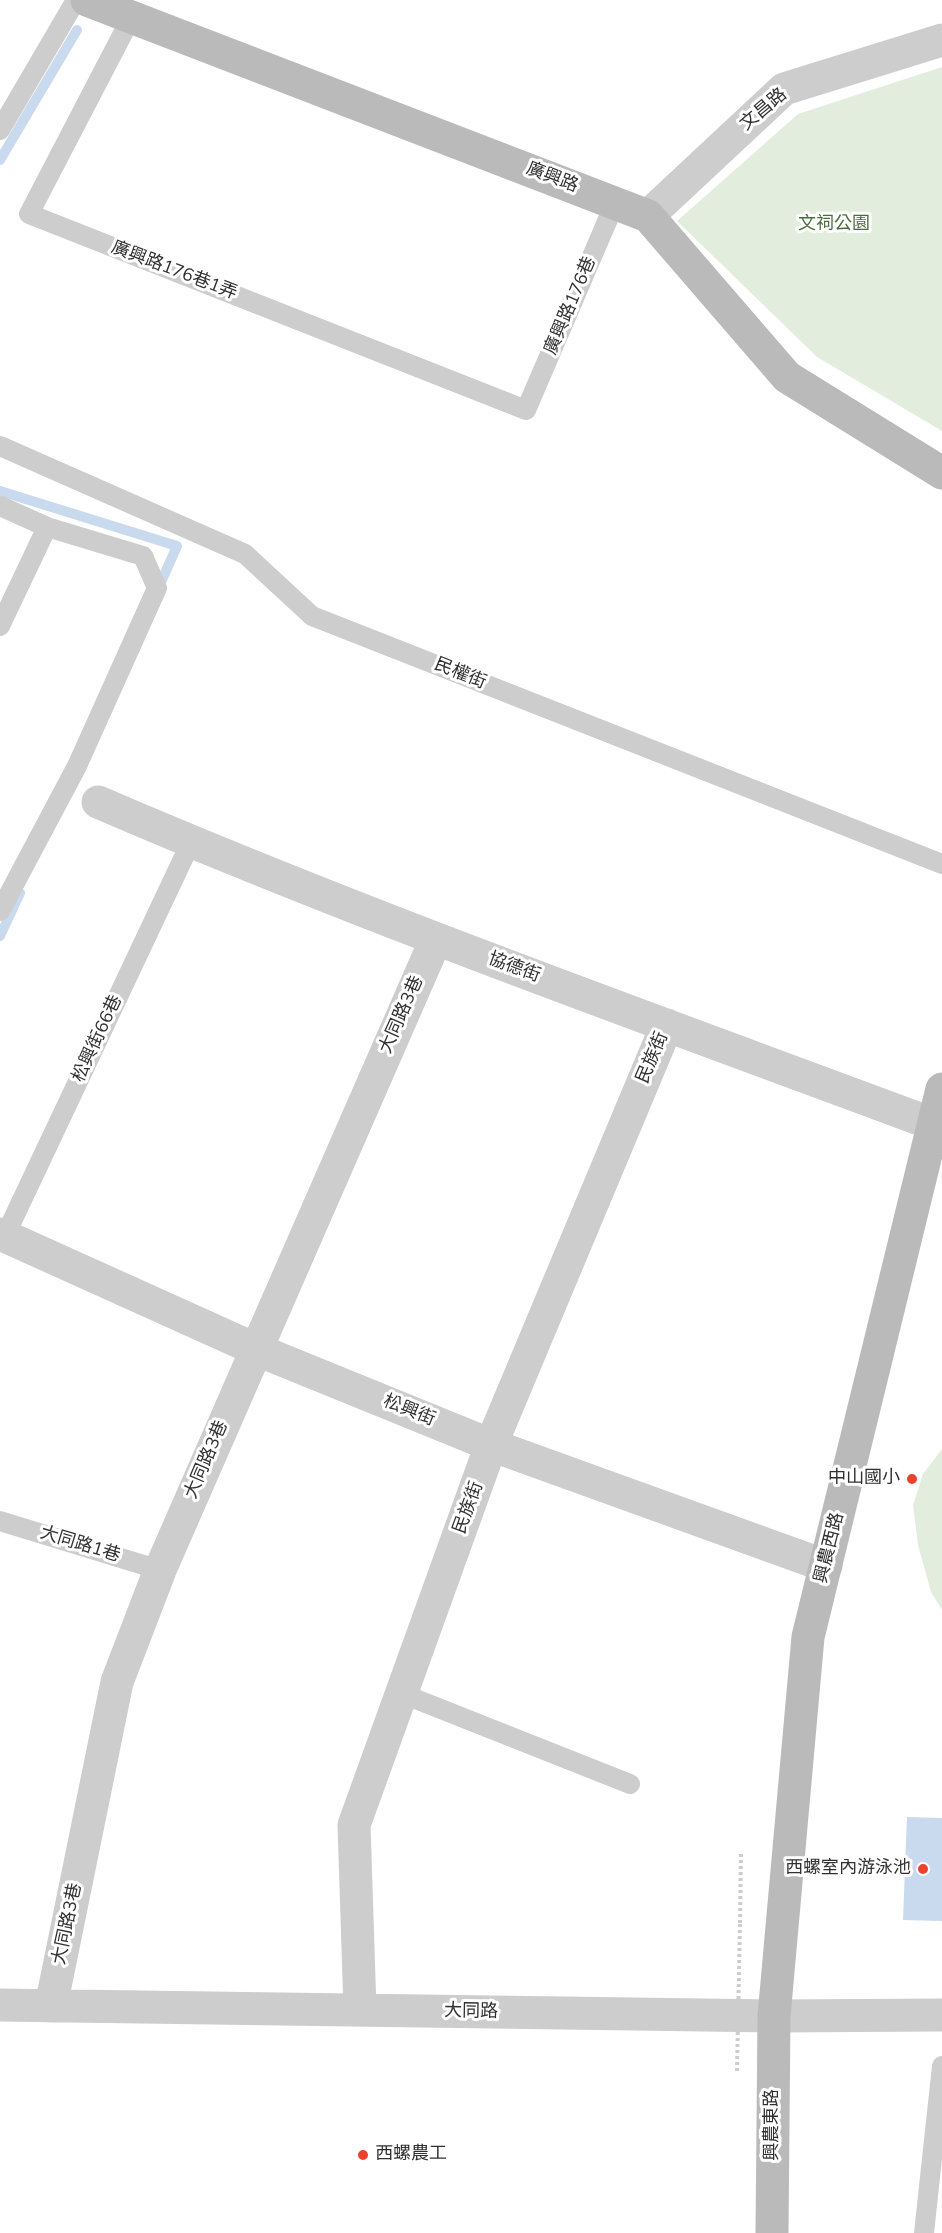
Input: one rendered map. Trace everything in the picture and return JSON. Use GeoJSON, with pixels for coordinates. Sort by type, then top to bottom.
{"type":"FeatureCollection","features":[{"type":"Feature","properties":{"kind":"main road","name":"廣興路"},"geometry":{"type":"LineString","coordinates":[[87,0],[648,216],[787,377],[942,473]]}},
{"type":"Feature","properties":{"kind":"main road","name":"興農西路"},"geometry":{"type":"LineString","coordinates":[[774,2016],[808,1636],[942,1089]]}},
{"type":"Feature","properties":{"kind":"main road","name":"興農東路"},"geometry":{"type":"LineString","coordinates":[[772,2233],[774,2016]]}},
{"type":"Feature","properties":{"kind":"street","name":"文昌路"},"geometry":{"type":"LineString","coordinates":[[648,216],[784,89],[942,40]]}},
{"type":"Feature","properties":{"kind":"street","name":"協德街"},"geometry":{"type":"LineString","coordinates":[[99,802],[190,842],[436,939],[933,1125]]}},
{"type":"Feature","properties":{"kind":"street","name":"大同路3巷"},"geometry":{"type":"LineString","coordinates":[[51,2006],[117,1682],[160,1570],[436,939]]}},
{"type":"Feature","properties":{"kind":"street","name":"民族街"},"geometry":{"type":"LineString","coordinates":[[360,2010],[354,1825],[491,1445],[668,1025]]}},
{"type":"Feature","properties":{"kind":"street","name":"松興街"},"geometry":{"type":"LineString","coordinates":[[2,1235],[255,1349],[491,1445],[826,1566]]}},
{"type":"Feature","properties":{"kind":"street","name":"大同路"},"geometry":{"type":"LineString","coordinates":[[0,2005],[774,2016],[942,2015]]}},
{"type":"Feature","properties":{"kind":"lane"},"geometry":{"type":"LineString","coordinates":[[0,130],[76,0]]}},
{"type":"Feature","properties":{"kind":"lane","name":"廣興路176巷1弄"},"geometry":{"type":"LineString","coordinates":[[132,16],[29,214],[526,410]]}},
{"type":"Feature","properties":{"kind":"lane","name":"廣興路176巷"},"geometry":{"type":"LineString","coordinates":[[526,410],[615,202]]}},
{"type":"Feature","properties":{"kind":"lane","name":"民權街"},"geometry":{"type":"LineString","coordinates":[[0,446],[245,554],[312,616],[942,864]]}},
{"type":"Feature","properties":{"kind":"lane"},"geometry":{"type":"LineString","coordinates":[[0,506],[47,527],[143,556],[157,588],[77,766],[0,911]]}},
{"type":"Feature","properties":{"kind":"lane"},"geometry":{"type":"LineString","coordinates":[[0,626],[47,527]]}},
{"type":"Feature","properties":{"kind":"lane","name":"松興街66巷"},"geometry":{"type":"LineString","coordinates":[[2,1235],[190,842]]}},
{"type":"Feature","properties":{"kind":"lane","name":"大同路1巷"},"geometry":{"type":"LineString","coordinates":[[0,1521],[160,1570]]}},
{"type":"Feature","properties":{"kind":"lane"},"geometry":{"type":"LineString","coordinates":[[403,1694],[630,1784]]}},
{"type":"Feature","properties":{"kind":"lane"},"geometry":{"type":"LineString","coordinates":[[924,2233],[942,2066]]}},
{"type":"Feature","properties":{"kind":"path"},"geometry":{"type":"LineString","coordinates":[[736,2071],[741,1852]]}},
{"type":"Feature","properties":{"kind":"green space","name":"文祠公園"},"geometry":{"type":"Polygon","coordinates":[[[942,67],[942,431],[817,357],[677,221],[798,114],[942,67]]]}},
{"type":"Feature","properties":{"kind":"green space"},"geometry":{"type":"Polygon","coordinates":[[[942,1449],[942,1610],[931,1592],[918,1545],[913,1505],[923,1474],[942,1449]]]}},
{"type":"Feature","properties":{"kind":"water","name":"西螺室內游泳池"},"geometry":{"type":"Polygon","coordinates":[[[907,1817],[942,1818],[942,1921],[903,1920],[907,1817]]]}},
{"type":"Feature","properties":{"kind":"waterway"},"geometry":{"type":"LineString","coordinates":[[0,160],[77,30]]}},
{"type":"Feature","properties":{"kind":"waterway"},"geometry":{"type":"LineString","coordinates":[[0,491],[177,546],[158,589]]}},
{"type":"Feature","properties":{"kind":"waterway"},"geometry":{"type":"LineString","coordinates":[[0,936],[20,893]]}},
{"type":"Feature","properties":{"kind":"place","name":"中山國小"},"geometry":{"type":"Point","coordinates":[912,1479]}},
{"type":"Feature","properties":{"kind":"place","name":"西螺室內游泳池"},"geometry":{"type":"Point","coordinates":[923,1869]}},
{"type":"Feature","properties":{"kind":"place","name":"西螺農工"},"geometry":{"type":"Point","coordinates":[363,2155]}}]}
